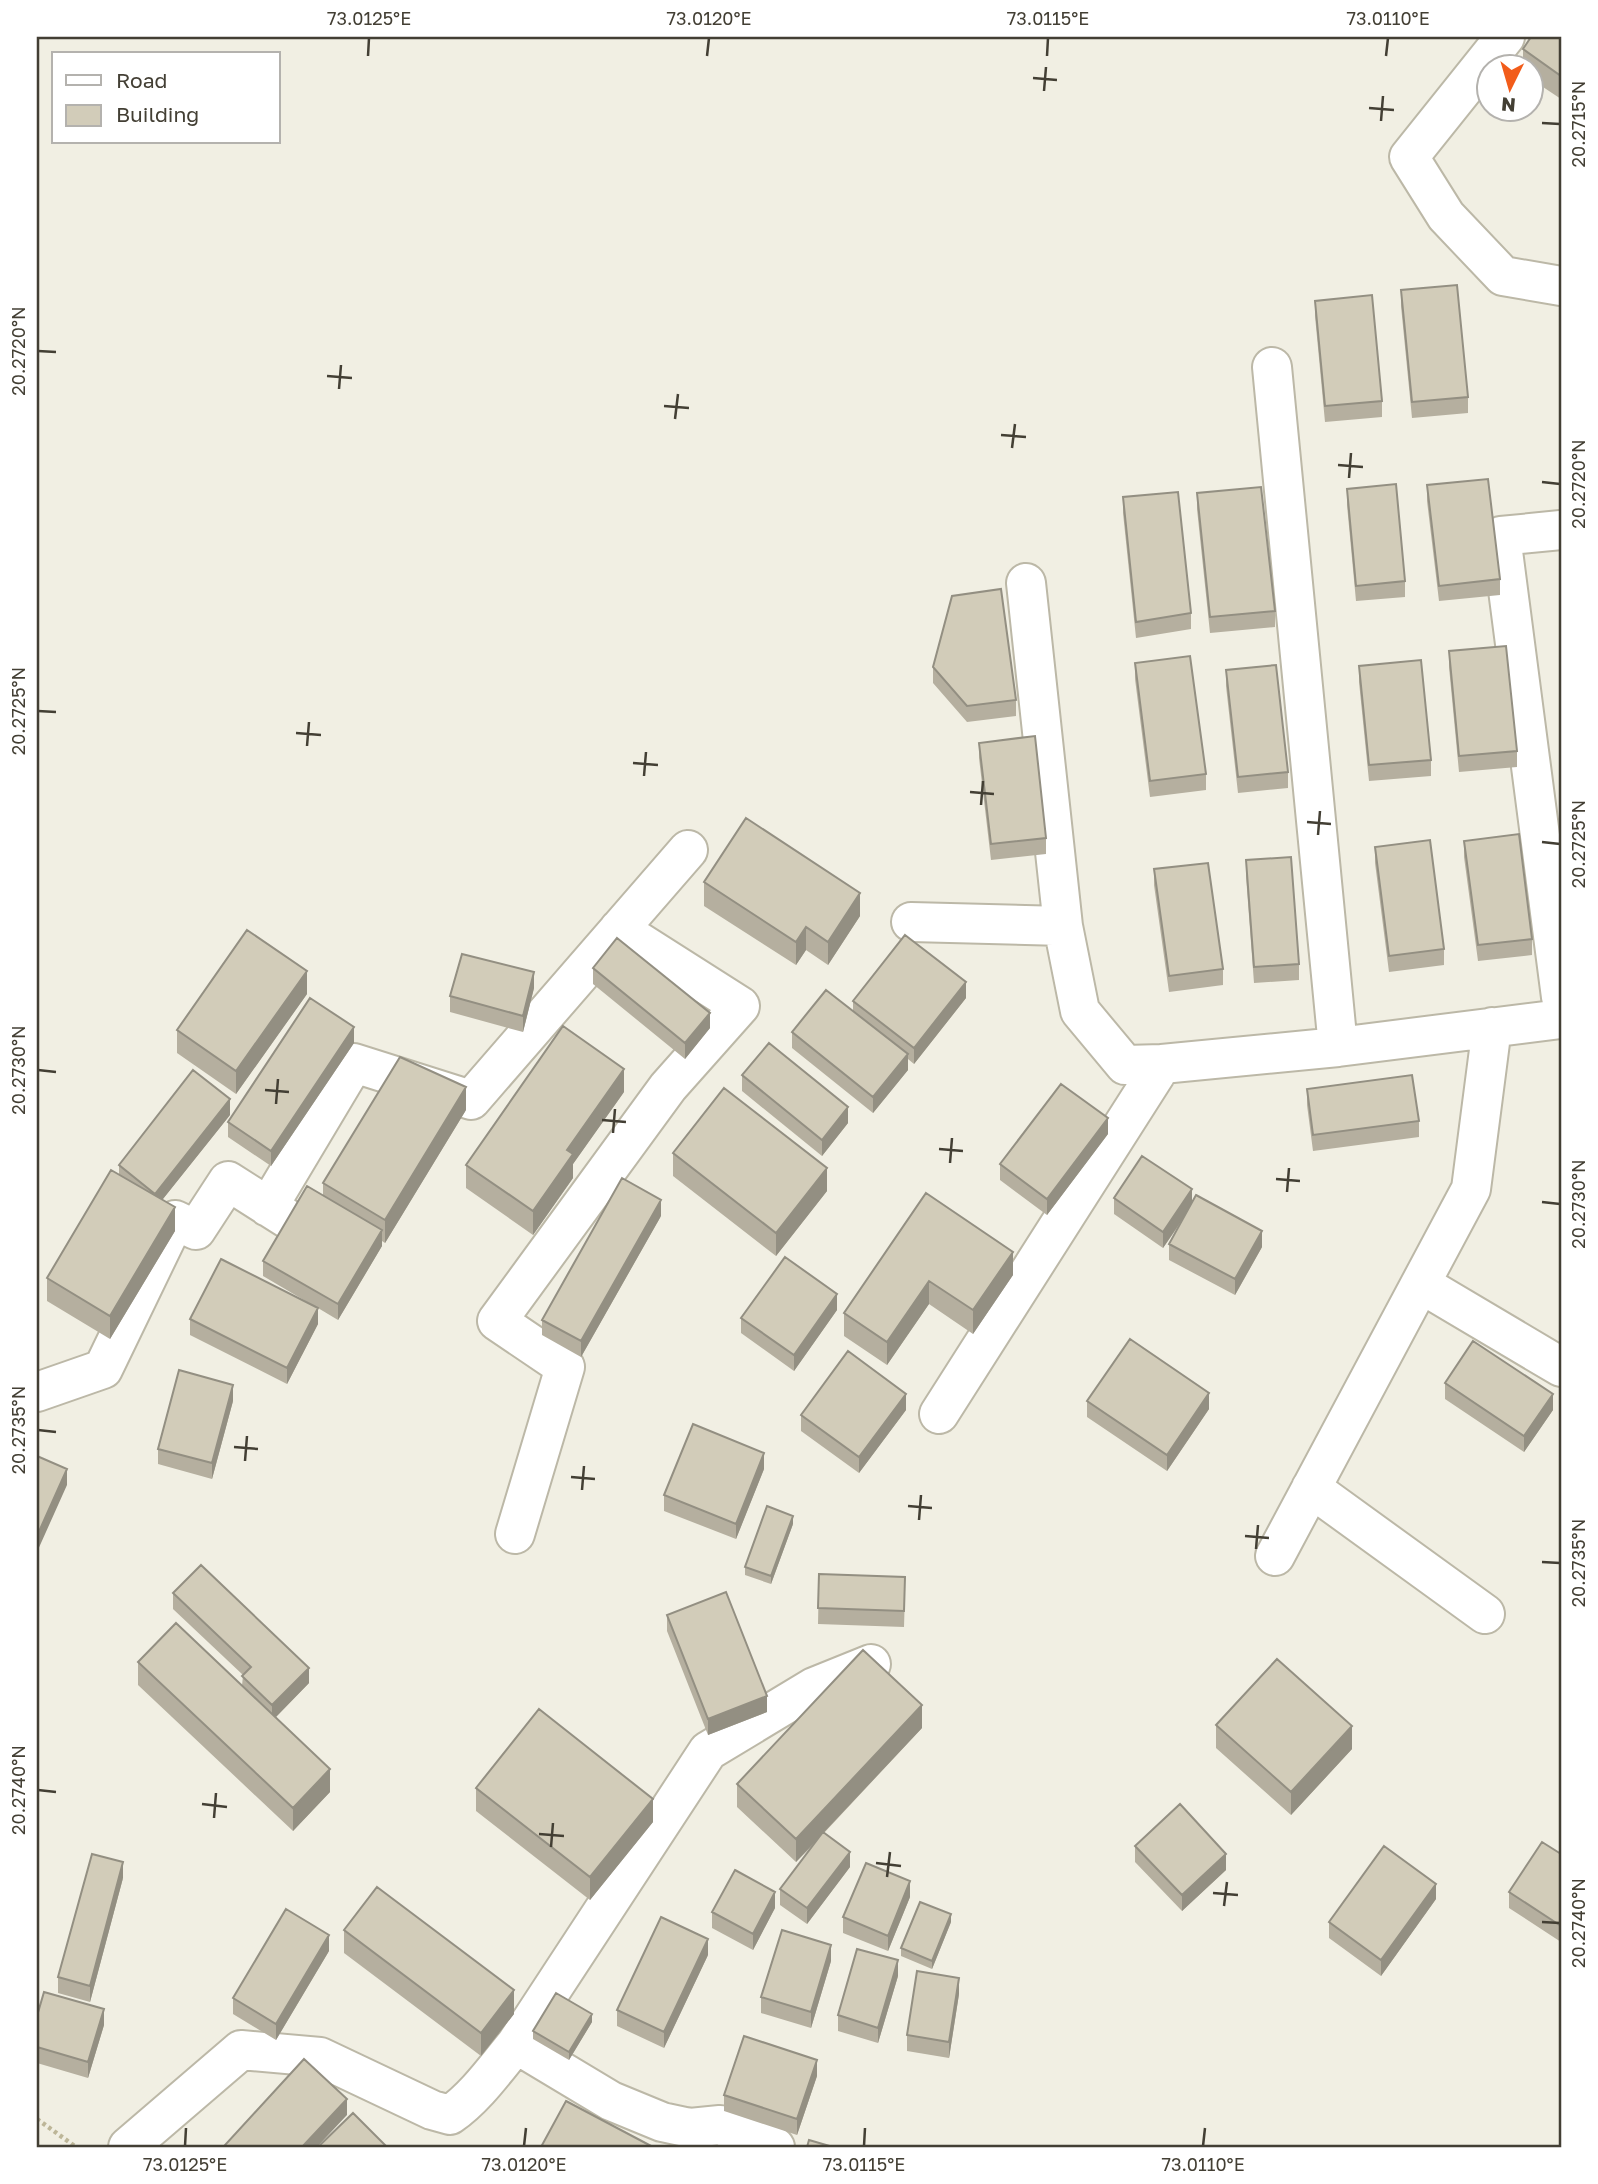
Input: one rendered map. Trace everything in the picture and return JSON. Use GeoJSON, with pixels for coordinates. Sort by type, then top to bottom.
{"type":"FeatureCollection","features":[{"type":"Feature","properties":{"kind":"street"},"geometry":{"type":"LineString","coordinates":[[1505,37],[1409,157],[1446,216],[1503,276],[1561,286]]}},
{"type":"Feature","properties":{"kind":"street"},"geometry":{"type":"LineString","coordinates":[[1272,367],[1338,1047]]}},
{"type":"Feature","properties":{"kind":"street"},"geometry":{"type":"LineString","coordinates":[[1561,530],[1501,536],[1547,780],[1561,997]]}},
{"type":"Feature","properties":{"kind":"street"},"geometry":{"type":"LineString","coordinates":[[1026,583],[1063,926],[1080,1011],[1125,1065],[1162,1064],[1338,1047],[1561,1019]]}},
{"type":"Feature","properties":{"kind":"street"},"geometry":{"type":"LineString","coordinates":[[268,1207],[354,1063],[471,1100],[688,849]]}},
{"type":"Feature","properties":{"kind":"street"},"geometry":{"type":"LineString","coordinates":[[911,922],[1063,926]]}},
{"type":"Feature","properties":{"kind":"street"},"geometry":{"type":"LineString","coordinates":[[516,1534],[565,1367],[498,1321],[668,1087],[740,1006],[619,929]]}},
{"type":"Feature","properties":{"kind":"street"},"geometry":{"type":"LineString","coordinates":[[1275,1556],[1471,1189],[1492,1027]]}},
{"type":"Feature","properties":{"kind":"street"},"geometry":{"type":"LineString","coordinates":[[939,1414],[1162,1064]]}},
{"type":"Feature","properties":{"kind":"street"},"geometry":{"type":"LineString","coordinates":[[37,1392],[103,1369],[175,1220],[196,1230],[228,1181],[303,1229]]}},
{"type":"Feature","properties":{"kind":"street"},"geometry":{"type":"LineString","coordinates":[[1421,1283],[1561,1367]]}},
{"type":"Feature","properties":{"kind":"street"},"geometry":{"type":"LineString","coordinates":[[1311,1488],[1485,1614]]}},
{"type":"Feature","properties":{"kind":"street"},"geometry":{"type":"LineString","coordinates":[[128,2147],[242,2050],[320,2057],[432,2110],[450,2115],[460,2108],[516,2044],[708,1751],[814,1687],[871,1664]]}},
{"type":"Feature","properties":{"kind":"street"},"geometry":{"type":"LineString","coordinates":[[516,2044],[611,2101],[662,2122],[690,2128],[720,2125],[775,2147]]}},
{"type":"Feature","properties":{"kind":"path"},"geometry":{"type":"LineString","coordinates":[[37,2119],[76,2147]]}},
{"type":"Feature","properties":{"kind":"building"},"geometry":{"type":"Polygon","coordinates":[[[1531,37],[1561,37],[1561,76],[1546,65],[1546,52],[1527,52],[1523,49],[1531,37]]]}},
{"type":"Feature","properties":{"kind":"building"},"geometry":{"type":"Polygon","coordinates":[[[1457,285],[1468,397],[1412,402],[1401,290],[1457,285]]]}},
{"type":"Feature","properties":{"kind":"building"},"geometry":{"type":"Polygon","coordinates":[[[1372,295],[1382,401],[1325,406],[1315,301],[1372,295]]]}},
{"type":"Feature","properties":{"kind":"building"},"geometry":{"type":"Polygon","coordinates":[[[1488,479],[1500,579],[1439,586],[1427,485],[1488,479]]]}},
{"type":"Feature","properties":{"kind":"building"},"geometry":{"type":"Polygon","coordinates":[[[1396,484],[1405,581],[1356,586],[1347,489],[1396,484]]]}},
{"type":"Feature","properties":{"kind":"building"},"geometry":{"type":"Polygon","coordinates":[[[1261,487],[1275,611],[1210,617],[1197,493],[1261,487]]]}},
{"type":"Feature","properties":{"kind":"building"},"geometry":{"type":"Polygon","coordinates":[[[1178,492],[1191,613],[1136,622],[1123,497],[1178,492]]]}},
{"type":"Feature","properties":{"kind":"building"},"geometry":{"type":"Polygon","coordinates":[[[1001,589],[1016,700],[967,706],[933,667],[952,596],[1001,589]]]}},
{"type":"Feature","properties":{"kind":"building"},"geometry":{"type":"Polygon","coordinates":[[[1506,646],[1517,751],[1459,756],[1449,651],[1506,646]]]}},
{"type":"Feature","properties":{"kind":"building"},"geometry":{"type":"Polygon","coordinates":[[[1190,656],[1206,774],[1150,781],[1135,663],[1190,656]]]}},
{"type":"Feature","properties":{"kind":"building"},"geometry":{"type":"Polygon","coordinates":[[[1421,660],[1431,760],[1369,765],[1359,666],[1421,660]]]}},
{"type":"Feature","properties":{"kind":"building"},"geometry":{"type":"Polygon","coordinates":[[[1276,665],[1288,772],[1238,777],[1226,670],[1276,665]]]}},
{"type":"Feature","properties":{"kind":"building"},"geometry":{"type":"Polygon","coordinates":[[[1035,736],[1046,838],[991,844],[979,743],[1035,736]]]}},
{"type":"Feature","properties":{"kind":"building"},"geometry":{"type":"Polygon","coordinates":[[[746,818],[860,893],[828,942],[806,927],[796,942],[704,882],[746,818]]]}},
{"type":"Feature","properties":{"kind":"building"},"geometry":{"type":"Polygon","coordinates":[[[1519,834],[1532,939],[1478,945],[1464,841],[1519,834]]]}},
{"type":"Feature","properties":{"kind":"building"},"geometry":{"type":"Polygon","coordinates":[[[1430,840],[1444,949],[1389,956],[1375,847],[1430,840]]]}},
{"type":"Feature","properties":{"kind":"building"},"geometry":{"type":"Polygon","coordinates":[[[1291,857],[1299,964],[1254,967],[1246,860],[1291,857]]]}},
{"type":"Feature","properties":{"kind":"building"},"geometry":{"type":"Polygon","coordinates":[[[1208,863],[1223,969],[1169,976],[1154,869],[1208,863]]]}},
{"type":"Feature","properties":{"kind":"building"},"geometry":{"type":"Polygon","coordinates":[[[247,930],[307,971],[236,1071],[177,1030],[247,930]]]}},
{"type":"Feature","properties":{"kind":"building"},"geometry":{"type":"Polygon","coordinates":[[[905,935],[966,982],[914,1048],[853,1001],[905,935]]]}},
{"type":"Feature","properties":{"kind":"building"},"geometry":{"type":"Polygon","coordinates":[[[617,938],[710,1013],[685,1043],[593,968],[617,938]]]}},
{"type":"Feature","properties":{"kind":"building"},"geometry":{"type":"Polygon","coordinates":[[[462,954],[534,972],[523,1016],[450,996],[462,954]]]}},
{"type":"Feature","properties":{"kind":"building"},"geometry":{"type":"Polygon","coordinates":[[[826,990],[908,1054],[873,1097],[792,1032],[826,990]]]}},
{"type":"Feature","properties":{"kind":"building"},"geometry":{"type":"Polygon","coordinates":[[[310,998],[354,1027],[271,1151],[228,1122],[310,998]]]}},
{"type":"Feature","properties":{"kind":"building"},"geometry":{"type":"Polygon","coordinates":[[[563,1026],[624,1069],[567,1150],[573,1154],[533,1211],[466,1165],[563,1026]]]}},
{"type":"Feature","properties":{"kind":"building"},"geometry":{"type":"Polygon","coordinates":[[[769,1043],[848,1107],[822,1140],[742,1075],[769,1043]]]}},
{"type":"Feature","properties":{"kind":"building"},"geometry":{"type":"Polygon","coordinates":[[[400,1057],[466,1087],[385,1220],[323,1183],[400,1057]]]}},
{"type":"Feature","properties":{"kind":"building"},"geometry":{"type":"Polygon","coordinates":[[[193,1070],[230,1099],[155,1194],[119,1165],[193,1070]]]}},
{"type":"Feature","properties":{"kind":"building"},"geometry":{"type":"Polygon","coordinates":[[[1412,1075],[1419,1121],[1313,1135],[1307,1089],[1412,1075]]]}},
{"type":"Feature","properties":{"kind":"building"},"geometry":{"type":"Polygon","coordinates":[[[1061,1084],[1108,1118],[1047,1199],[1000,1164],[1061,1084]]]}},
{"type":"Feature","properties":{"kind":"building"},"geometry":{"type":"Polygon","coordinates":[[[724,1088],[827,1168],[776,1233],[673,1153],[724,1088]]]}},
{"type":"Feature","properties":{"kind":"building"},"geometry":{"type":"Polygon","coordinates":[[[1142,1156],[1192,1189],[1163,1232],[1114,1198],[1142,1156]]]}},
{"type":"Feature","properties":{"kind":"building"},"geometry":{"type":"Polygon","coordinates":[[[111,1170],[175,1207],[110,1316],[47,1278],[111,1170]]]}},
{"type":"Feature","properties":{"kind":"building"},"geometry":{"type":"Polygon","coordinates":[[[622,1178],[661,1200],[581,1341],[542,1320],[622,1178]]]}},
{"type":"Feature","properties":{"kind":"building"},"geometry":{"type":"Polygon","coordinates":[[[307,1186],[382,1230],[338,1304],[263,1261],[307,1186]]]}},
{"type":"Feature","properties":{"kind":"building"},"geometry":{"type":"Polygon","coordinates":[[[926,1193],[1013,1252],[973,1310],[929,1281],[887,1342],[844,1313],[926,1193]]]}},
{"type":"Feature","properties":{"kind":"building"},"geometry":{"type":"Polygon","coordinates":[[[1196,1195],[1262,1231],[1235,1279],[1169,1244],[1196,1195]]]}},
{"type":"Feature","properties":{"kind":"building"},"geometry":{"type":"Polygon","coordinates":[[[785,1257],[837,1294],[794,1355],[741,1318],[785,1257]]]}},
{"type":"Feature","properties":{"kind":"building"},"geometry":{"type":"Polygon","coordinates":[[[221,1259],[318,1308],[287,1368],[190,1319],[221,1259]]]}},
{"type":"Feature","properties":{"kind":"building"},"geometry":{"type":"Polygon","coordinates":[[[1130,1339],[1209,1393],[1167,1455],[1087,1401],[1130,1339]]]}},
{"type":"Feature","properties":{"kind":"building"},"geometry":{"type":"Polygon","coordinates":[[[1473,1341],[1553,1394],[1524,1436],[1445,1383],[1473,1341]]]}},
{"type":"Feature","properties":{"kind":"building"},"geometry":{"type":"Polygon","coordinates":[[[848,1351],[906,1394],[859,1457],[801,1415],[848,1351]]]}},
{"type":"Feature","properties":{"kind":"building"},"geometry":{"type":"Polygon","coordinates":[[[179,1370],[233,1385],[212,1463],[158,1449],[179,1370]]]}},
{"type":"Feature","properties":{"kind":"building"},"geometry":{"type":"Polygon","coordinates":[[[693,1424],[764,1453],[736,1524],[664,1495],[693,1424]]]}},
{"type":"Feature","properties":{"kind":"building"},"geometry":{"type":"Polygon","coordinates":[[[37,1456],[67,1469],[37,1536],[37,1456]]]}},
{"type":"Feature","properties":{"kind":"building"},"geometry":{"type":"Polygon","coordinates":[[[767,1506],[793,1516],[771,1576],[745,1567],[767,1506]]]}},
{"type":"Feature","properties":{"kind":"building"},"geometry":{"type":"Polygon","coordinates":[[[201,1565],[309,1668],[272,1705],[242,1676],[251,1667],[173,1593],[201,1565]]]}},
{"type":"Feature","properties":{"kind":"building"},"geometry":{"type":"Polygon","coordinates":[[[819,1574],[905,1577],[904,1611],[818,1608],[819,1574]]]}},
{"type":"Feature","properties":{"kind":"building"},"geometry":{"type":"Polygon","coordinates":[[[726,1592],[767,1696],[708,1719],[667,1615],[726,1592]]]}},
{"type":"Feature","properties":{"kind":"building"},"geometry":{"type":"Polygon","coordinates":[[[176,1623],[330,1769],[293,1808],[138,1662],[176,1623]]]}},
{"type":"Feature","properties":{"kind":"building"},"geometry":{"type":"Polygon","coordinates":[[[863,1650],[922,1705],[796,1839],[737,1784],[863,1650]]]}},
{"type":"Feature","properties":{"kind":"building"},"geometry":{"type":"Polygon","coordinates":[[[1277,1659],[1352,1726],[1291,1792],[1216,1725],[1277,1659]]]}},
{"type":"Feature","properties":{"kind":"building"},"geometry":{"type":"Polygon","coordinates":[[[539,1709],[653,1799],[590,1877],[476,1788],[539,1709]]]}},
{"type":"Feature","properties":{"kind":"building"},"geometry":{"type":"Polygon","coordinates":[[[1180,1804],[1226,1854],[1182,1895],[1135,1846],[1180,1804]]]}},
{"type":"Feature","properties":{"kind":"building"},"geometry":{"type":"Polygon","coordinates":[[[823,1832],[850,1852],[807,1908],[780,1889],[823,1832]]]}},
{"type":"Feature","properties":{"kind":"building"},"geometry":{"type":"Polygon","coordinates":[[[1542,1842],[1561,1854],[1561,1926],[1509,1892],[1542,1842]]]}},
{"type":"Feature","properties":{"kind":"building"},"geometry":{"type":"Polygon","coordinates":[[[1384,1846],[1436,1884],[1381,1960],[1329,1922],[1384,1846]]]}},
{"type":"Feature","properties":{"kind":"building"},"geometry":{"type":"Polygon","coordinates":[[[92,1854],[123,1862],[90,1986],[58,1977],[92,1854]]]}},
{"type":"Feature","properties":{"kind":"building"},"geometry":{"type":"Polygon","coordinates":[[[866,1863],[910,1881],[888,1936],[843,1917],[866,1863]]]}},
{"type":"Feature","properties":{"kind":"building"},"geometry":{"type":"Polygon","coordinates":[[[735,1870],[775,1892],[753,1934],[712,1912],[735,1870]]]}},
{"type":"Feature","properties":{"kind":"building"},"geometry":{"type":"Polygon","coordinates":[[[377,1887],[514,1990],[481,2033],[344,1930],[377,1887]]]}},
{"type":"Feature","properties":{"kind":"building"},"geometry":{"type":"Polygon","coordinates":[[[920,1902],[951,1914],[932,1961],[901,1948],[920,1902]]]}},
{"type":"Feature","properties":{"kind":"building"},"geometry":{"type":"Polygon","coordinates":[[[286,1909],[329,1935],[276,2024],[233,1998],[286,1909]]]}},
{"type":"Feature","properties":{"kind":"building"},"geometry":{"type":"Polygon","coordinates":[[[661,1917],[708,1939],[664,2032],[617,2010],[661,1917]]]}},
{"type":"Feature","properties":{"kind":"building"},"geometry":{"type":"Polygon","coordinates":[[[782,1930],[831,1945],[811,2012],[761,1997],[782,1930]]]}},
{"type":"Feature","properties":{"kind":"building"},"geometry":{"type":"Polygon","coordinates":[[[857,1949],[898,1960],[878,2028],[838,2015],[857,1949]]]}},
{"type":"Feature","properties":{"kind":"building"},"geometry":{"type":"Polygon","coordinates":[[[917,1971],[959,1978],[949,2042],[907,2035],[917,1971]]]}},
{"type":"Feature","properties":{"kind":"building"},"geometry":{"type":"Polygon","coordinates":[[[44,1992],[104,2009],[88,2062],[37,2047],[37,2016],[44,1992]]]}},
{"type":"Feature","properties":{"kind":"building"},"geometry":{"type":"Polygon","coordinates":[[[556,1993],[592,2014],[569,2052],[533,2031],[556,1993]]]}},
{"type":"Feature","properties":{"kind":"building"},"geometry":{"type":"Polygon","coordinates":[[[744,2036],[817,2060],[797,2119],[724,2095],[744,2036]]]}},
{"type":"Feature","properties":{"kind":"building"},"geometry":{"type":"Polygon","coordinates":[[[304,2059],[347,2099],[302,2147],[225,2145],[304,2059]]]}},
{"type":"Feature","properties":{"kind":"building"},"geometry":{"type":"Polygon","coordinates":[[[566,2101],[653,2147],[541,2147],[566,2101]]]}},
{"type":"Feature","properties":{"kind":"building"},"geometry":{"type":"Polygon","coordinates":[[[353,2113],[387,2147],[318,2147],[353,2113]]]}},
{"type":"Feature","properties":{"kind":"building"},"geometry":{"type":"Polygon","coordinates":[[[809,2140],[833,2147],[807,2147],[809,2140]]]}}]}
